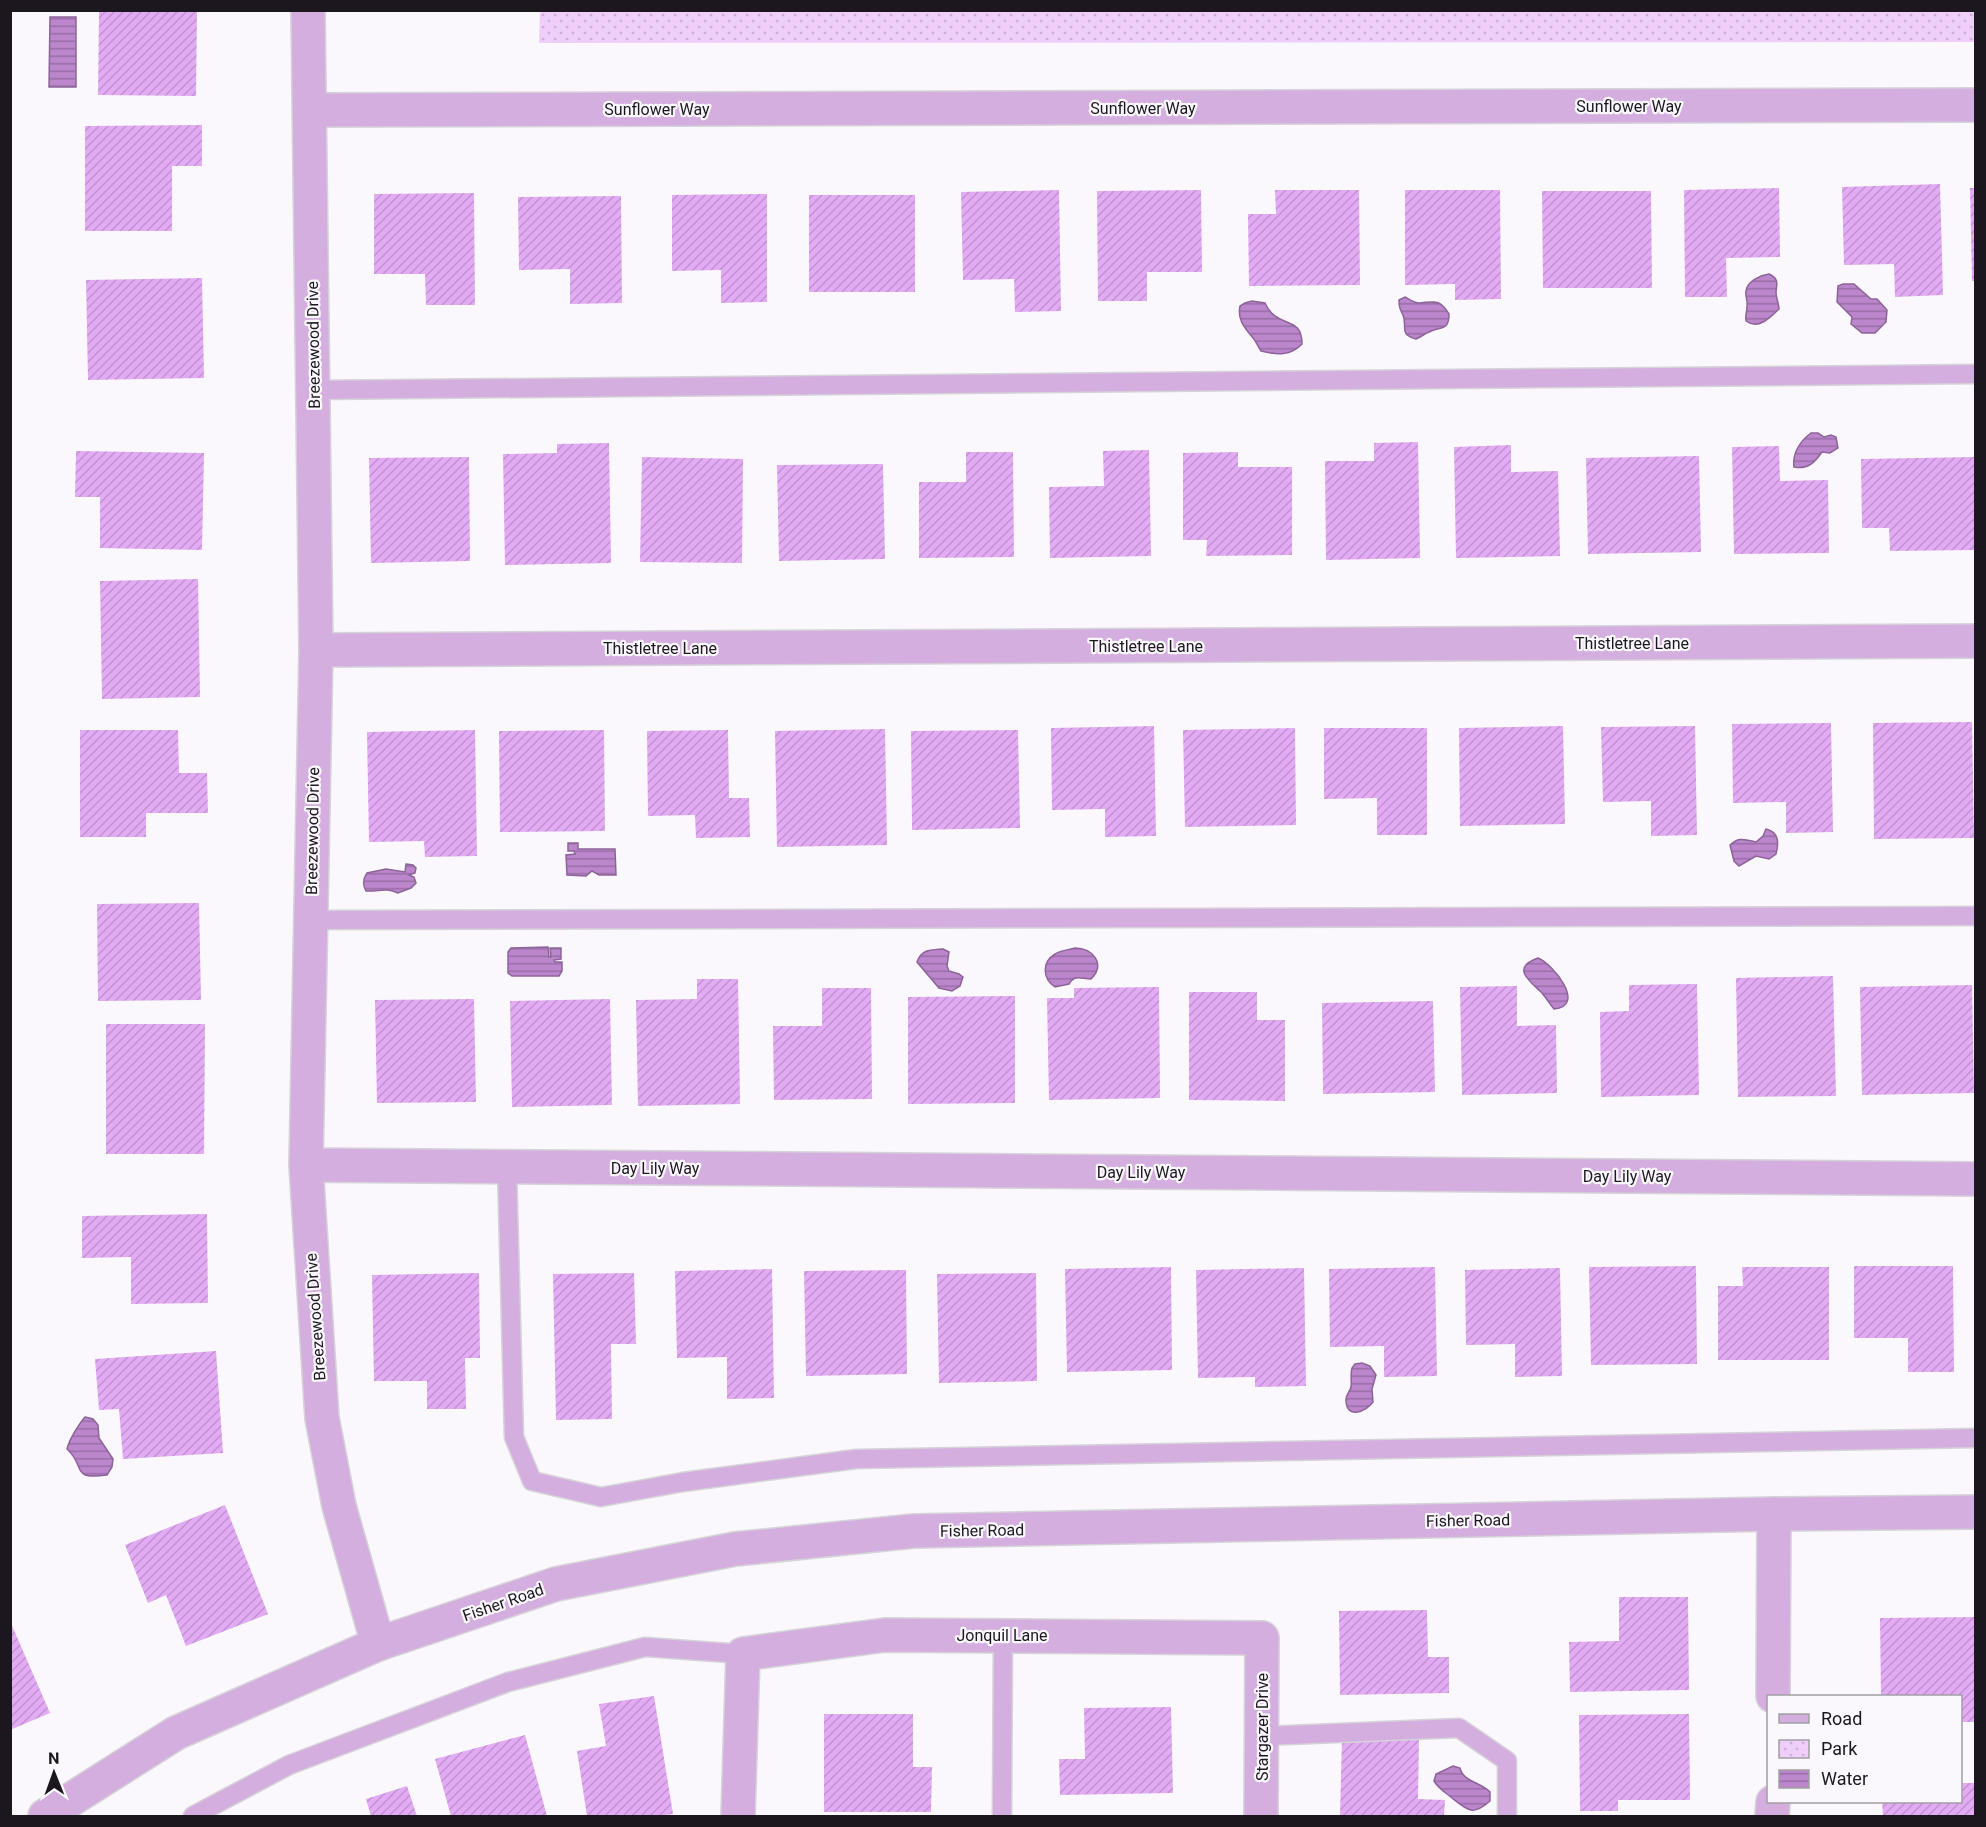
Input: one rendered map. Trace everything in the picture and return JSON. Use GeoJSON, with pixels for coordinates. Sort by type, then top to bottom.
{"type":"FeatureCollection","features":[{"type":"Feature","properties":{"kind":"street","name":"Breezewood Drive"},"geometry":{"type":"LineString","coordinates":[[308,10],[316,650],[306,1165],[322,1418],[339,1506],[378,1644]]}},
{"type":"Feature","properties":{"kind":"street","name":"Sunflower Way"},"geometry":{"type":"LineString","coordinates":[[311,110],[1976,105]]}},
{"type":"Feature","properties":{"kind":"street","name":"Thistletree Lane"},"geometry":{"type":"LineString","coordinates":[[316,650],[1976,641]]}},
{"type":"Feature","properties":{"kind":"street","name":"Day Lily Way"},"geometry":{"type":"LineString","coordinates":[[306,1165],[1976,1179]]}},
{"type":"Feature","properties":{"kind":"street","name":"Fisher Road"},"geometry":{"type":"LineString","coordinates":[[45,1816],[176,1733],[378,1644],[556,1584],[735,1549],[914,1532],[1774,1514],[1976,1512]]}},
{"type":"Feature","properties":{"kind":"street"},"geometry":{"type":"LineString","coordinates":[[1773,1695],[1774,1514]]}},
{"type":"Feature","properties":{"kind":"street","name":"Jonquil Lane"},"geometry":{"type":"LineString","coordinates":[[743,1654],[885,1635],[1003,1634],[1262,1638]]}},
{"type":"Feature","properties":{"kind":"street","name":"Stargazer Drive"},"geometry":{"type":"LineString","coordinates":[[1261,1816],[1262,1638]]}},
{"type":"Feature","properties":{"kind":"street"},"geometry":{"type":"LineString","coordinates":[[738,1816],[743,1654]]}},
{"type":"Feature","properties":{"kind":"lane"},"geometry":{"type":"LineString","coordinates":[[314,390],[1976,374]]}},
{"type":"Feature","properties":{"kind":"lane"},"geometry":{"type":"LineString","coordinates":[[311,920],[1976,916]]}},
{"type":"Feature","properties":{"kind":"lane"},"geometry":{"type":"LineString","coordinates":[[507,1167],[514,1437],[532,1481],[601,1497],[683,1482],[856,1459],[1976,1438]]}},
{"type":"Feature","properties":{"kind":"lane"},"geometry":{"type":"LineString","coordinates":[[1002,1816],[1003,1634]]}},
{"type":"Feature","properties":{"kind":"lane"},"geometry":{"type":"LineString","coordinates":[[193,1816],[289,1765],[508,1682],[645,1647],[743,1654]]}},
{"type":"Feature","properties":{"kind":"lane"},"geometry":{"type":"LineString","coordinates":[[1262,1736],[1459,1728],[1506,1761],[1507,1816]]}},
{"type":"Feature","properties":{"kind":"green space"},"geometry":{"type":"Polygon","coordinates":[[[540,10],[1975,10],[1976,42],[539,43],[540,10]]]}},
{"type":"Feature","properties":{"kind":"water"},"geometry":{"type":"Polygon","coordinates":[[[50,17],[76,17],[76,87],[49,87],[50,17]]]}},
{"type":"Feature","properties":{"kind":"water"},"geometry":{"type":"Polygon","coordinates":[[[1769,274],[1777,282],[1776,294],[1779,309],[1764,322],[1750,323],[1746,321],[1747,287],[1755,279],[1769,274]]]}},
{"type":"Feature","properties":{"kind":"water"},"geometry":{"type":"Polygon","coordinates":[[[1854,284],[1871,299],[1877,299],[1887,310],[1886,322],[1875,333],[1862,333],[1851,324],[1852,317],[1837,302],[1838,286],[1854,284]]]}},
{"type":"Feature","properties":{"kind":"water"},"geometry":{"type":"Polygon","coordinates":[[[1405,297],[1417,303],[1432,302],[1442,305],[1449,314],[1446,326],[1416,339],[1407,335],[1399,304],[1399,300],[1405,297]]]}},
{"type":"Feature","properties":{"kind":"water"},"geometry":{"type":"Polygon","coordinates":[[[1252,301],[1265,303],[1276,317],[1298,329],[1302,344],[1293,351],[1283,354],[1261,351],[1240,316],[1240,306],[1252,301]]]}},
{"type":"Feature","properties":{"kind":"water"},"geometry":{"type":"Polygon","coordinates":[[[1811,433],[1818,433],[1824,437],[1831,435],[1836,437],[1838,448],[1830,453],[1822,452],[1814,462],[1807,466],[1794,467],[1794,457],[1798,448],[1811,433]]]}},
{"type":"Feature","properties":{"kind":"water"},"geometry":{"type":"Polygon","coordinates":[[[1766,829],[1776,835],[1778,846],[1776,854],[1769,859],[1756,856],[1739,866],[1734,861],[1730,845],[1739,840],[1756,842],[1763,836],[1766,829]]]}},
{"type":"Feature","properties":{"kind":"water"},"geometry":{"type":"Polygon","coordinates":[[[568,843],[578,843],[578,849],[615,849],[616,875],[599,875],[592,871],[586,876],[567,875],[566,855],[575,854],[574,851],[568,851],[568,843]]]}},
{"type":"Feature","properties":{"kind":"water"},"geometry":{"type":"Polygon","coordinates":[[[406,864],[416,868],[415,873],[409,875],[414,877],[416,883],[411,888],[398,893],[386,890],[366,891],[364,882],[367,873],[386,869],[405,872],[406,864]]]}},
{"type":"Feature","properties":{"kind":"water"},"geometry":{"type":"Polygon","coordinates":[[[548,947],[549,957],[551,957],[550,948],[561,948],[561,959],[554,960],[562,962],[562,971],[559,976],[512,976],[508,973],[508,952],[511,948],[548,947]]]}},
{"type":"Feature","properties":{"kind":"water"},"geometry":{"type":"Polygon","coordinates":[[[1075,948],[1092,954],[1097,963],[1095,973],[1091,979],[1076,978],[1069,984],[1055,987],[1046,975],[1048,961],[1057,953],[1075,948]]]}},
{"type":"Feature","properties":{"kind":"water"},"geometry":{"type":"Polygon","coordinates":[[[943,949],[949,952],[947,966],[949,971],[963,977],[960,986],[952,991],[939,988],[917,962],[924,952],[943,949]]]}},
{"type":"Feature","properties":{"kind":"water"},"geometry":{"type":"Polygon","coordinates":[[[1538,958],[1551,968],[1564,985],[1568,1001],[1563,1006],[1554,1009],[1525,975],[1525,966],[1538,958]]]}},
{"type":"Feature","properties":{"kind":"water"},"geometry":{"type":"Polygon","coordinates":[[[1362,1363],[1370,1366],[1376,1375],[1372,1389],[1373,1402],[1362,1411],[1353,1412],[1347,1407],[1346,1397],[1351,1387],[1352,1368],[1355,1364],[1362,1363]]]}},
{"type":"Feature","properties":{"kind":"water"},"geometry":{"type":"Polygon","coordinates":[[[85,1417],[93,1419],[98,1425],[99,1438],[113,1459],[112,1467],[107,1475],[83,1474],[73,1455],[67,1449],[74,1432],[85,1417]]]}},
{"type":"Feature","properties":{"kind":"water"},"geometry":{"type":"Polygon","coordinates":[[[1453,1766],[1460,1768],[1468,1779],[1490,1792],[1490,1801],[1479,1809],[1467,1809],[1440,1788],[1434,1781],[1436,1774],[1453,1766]]]}},
{"type":"Feature","properties":{"kind":"building"},"geometry":{"type":"Polygon","coordinates":[[[99,10],[197,10],[196,96],[98,95],[99,10]]]}},
{"type":"Feature","properties":{"kind":"building"},"geometry":{"type":"Polygon","coordinates":[[[202,125],[202,166],[172,166],[172,231],[85,231],[85,126],[202,125]]]}},
{"type":"Feature","properties":{"kind":"building"},"geometry":{"type":"Polygon","coordinates":[[[1940,184],[1943,295],[1895,297],[1894,264],[1844,265],[1842,187],[1940,184]]]}},
{"type":"Feature","properties":{"kind":"building"},"geometry":{"type":"Polygon","coordinates":[[[1779,188],[1780,257],[1726,258],[1727,297],[1685,297],[1684,190],[1779,188]]]}},
{"type":"Feature","properties":{"kind":"building"},"geometry":{"type":"Polygon","coordinates":[[[1970,188],[1976,188],[1976,281],[1972,281],[1970,188]]]}},
{"type":"Feature","properties":{"kind":"building"},"geometry":{"type":"Polygon","coordinates":[[[1059,190],[1061,311],[1015,312],[1014,279],[963,280],[961,192],[1059,190]]]}},
{"type":"Feature","properties":{"kind":"building"},"geometry":{"type":"Polygon","coordinates":[[[1201,190],[1202,272],[1147,272],[1147,301],[1098,301],[1097,191],[1201,190]]]}},
{"type":"Feature","properties":{"kind":"building"},"geometry":{"type":"Polygon","coordinates":[[[1275,190],[1359,190],[1360,285],[1249,286],[1248,214],[1276,214],[1275,190]]]}},
{"type":"Feature","properties":{"kind":"building"},"geometry":{"type":"Polygon","coordinates":[[[1405,190],[1500,190],[1501,299],[1455,300],[1455,284],[1405,285],[1405,190]]]}},
{"type":"Feature","properties":{"kind":"building"},"geometry":{"type":"Polygon","coordinates":[[[1542,191],[1651,191],[1652,288],[1543,288],[1542,191]]]}},
{"type":"Feature","properties":{"kind":"building"},"geometry":{"type":"Polygon","coordinates":[[[474,193],[475,305],[426,305],[425,274],[374,274],[374,194],[474,193]]]}},
{"type":"Feature","properties":{"kind":"building"},"geometry":{"type":"Polygon","coordinates":[[[767,194],[767,302],[721,303],[721,270],[672,271],[672,195],[767,194]]]}},
{"type":"Feature","properties":{"kind":"building"},"geometry":{"type":"Polygon","coordinates":[[[809,195],[915,195],[915,292],[809,292],[809,195]]]}},
{"type":"Feature","properties":{"kind":"building"},"geometry":{"type":"Polygon","coordinates":[[[621,196],[622,303],[570,304],[570,269],[519,270],[518,197],[621,196]]]}},
{"type":"Feature","properties":{"kind":"building"},"geometry":{"type":"Polygon","coordinates":[[[202,278],[204,378],[88,380],[86,280],[202,278]]]}},
{"type":"Feature","properties":{"kind":"building"},"geometry":{"type":"Polygon","coordinates":[[[1418,442],[1420,558],[1326,560],[1325,461],[1374,461],[1374,443],[1418,442]]]}},
{"type":"Feature","properties":{"kind":"building"},"geometry":{"type":"Polygon","coordinates":[[[609,443],[611,563],[505,565],[503,454],[557,453],[557,444],[609,443]]]}},
{"type":"Feature","properties":{"kind":"building"},"geometry":{"type":"Polygon","coordinates":[[[1511,445],[1511,472],[1558,471],[1560,556],[1456,558],[1454,447],[1511,445]]]}},
{"type":"Feature","properties":{"kind":"building"},"geometry":{"type":"Polygon","coordinates":[[[1779,446],[1780,481],[1828,480],[1829,553],[1734,554],[1732,447],[1779,446]]]}},
{"type":"Feature","properties":{"kind":"building"},"geometry":{"type":"Polygon","coordinates":[[[1149,450],[1151,556],[1050,558],[1049,487],[1104,486],[1103,451],[1149,450]]]}},
{"type":"Feature","properties":{"kind":"building"},"geometry":{"type":"Polygon","coordinates":[[[76,451],[204,453],[202,550],[100,548],[100,497],[75,497],[76,451]]]}},
{"type":"Feature","properties":{"kind":"building"},"geometry":{"type":"Polygon","coordinates":[[[966,452],[1013,452],[1014,557],[919,558],[919,482],[966,482],[966,452]]]}},
{"type":"Feature","properties":{"kind":"building"},"geometry":{"type":"Polygon","coordinates":[[[1238,452],[1238,467],[1292,467],[1292,555],[1206,556],[1207,540],[1183,540],[1183,453],[1238,452]]]}},
{"type":"Feature","properties":{"kind":"building"},"geometry":{"type":"Polygon","coordinates":[[[1699,456],[1701,552],[1588,554],[1586,458],[1699,456]]]}},
{"type":"Feature","properties":{"kind":"building"},"geometry":{"type":"Polygon","coordinates":[[[469,457],[470,561],[371,563],[369,458],[469,457]]]}},
{"type":"Feature","properties":{"kind":"building"},"geometry":{"type":"Polygon","coordinates":[[[642,457],[743,459],[742,563],[640,562],[642,457]]]}},
{"type":"Feature","properties":{"kind":"building"},"geometry":{"type":"Polygon","coordinates":[[[1974,457],[1976,550],[1890,551],[1889,528],[1862,528],[1861,459],[1974,457]]]}},
{"type":"Feature","properties":{"kind":"building"},"geometry":{"type":"Polygon","coordinates":[[[883,464],[885,559],[779,561],[777,465],[883,464]]]}},
{"type":"Feature","properties":{"kind":"building"},"geometry":{"type":"Polygon","coordinates":[[[198,579],[200,697],[102,699],[100,581],[198,579]]]}},
{"type":"Feature","properties":{"kind":"building"},"geometry":{"type":"Polygon","coordinates":[[[1972,722],[1974,838],[1874,839],[1873,723],[1972,722]]]}},
{"type":"Feature","properties":{"kind":"building"},"geometry":{"type":"Polygon","coordinates":[[[1831,723],[1833,832],[1786,833],[1786,802],[1733,803],[1732,724],[1831,723]]]}},
{"type":"Feature","properties":{"kind":"building"},"geometry":{"type":"Polygon","coordinates":[[[1154,726],[1156,836],[1105,837],[1105,809],[1052,810],[1051,728],[1154,726]]]}},
{"type":"Feature","properties":{"kind":"building"},"geometry":{"type":"Polygon","coordinates":[[[1563,726],[1565,824],[1460,826],[1459,728],[1563,726]]]}},
{"type":"Feature","properties":{"kind":"building"},"geometry":{"type":"Polygon","coordinates":[[[1695,726],[1697,835],[1651,836],[1651,801],[1603,802],[1601,727],[1695,726]]]}},
{"type":"Feature","properties":{"kind":"building"},"geometry":{"type":"Polygon","coordinates":[[[1295,728],[1296,825],[1185,827],[1183,730],[1295,728]]]}},
{"type":"Feature","properties":{"kind":"building"},"geometry":{"type":"Polygon","coordinates":[[[1324,728],[1427,728],[1427,835],[1377,835],[1377,798],[1324,799],[1324,728]]]}},
{"type":"Feature","properties":{"kind":"building"},"geometry":{"type":"Polygon","coordinates":[[[885,729],[887,845],[777,847],[775,731],[885,729]]]}},
{"type":"Feature","properties":{"kind":"building"},"geometry":{"type":"Polygon","coordinates":[[[80,730],[178,730],[179,773],[207,773],[208,813],[146,813],[146,837],[80,837],[80,730]]]}},
{"type":"Feature","properties":{"kind":"building"},"geometry":{"type":"Polygon","coordinates":[[[475,730],[477,856],[425,857],[424,841],[369,842],[367,732],[475,730]]]}},
{"type":"Feature","properties":{"kind":"building"},"geometry":{"type":"Polygon","coordinates":[[[604,730],[605,831],[500,832],[499,731],[604,730]]]}},
{"type":"Feature","properties":{"kind":"building"},"geometry":{"type":"Polygon","coordinates":[[[728,730],[729,798],[749,798],[750,837],[696,838],[695,815],[648,816],[647,731],[728,730]]]}},
{"type":"Feature","properties":{"kind":"building"},"geometry":{"type":"Polygon","coordinates":[[[1018,730],[1020,828],[912,830],[911,731],[1018,730]]]}},
{"type":"Feature","properties":{"kind":"building"},"geometry":{"type":"Polygon","coordinates":[[[199,903],[201,1000],[98,1001],[97,904],[199,903]]]}},
{"type":"Feature","properties":{"kind":"building"},"geometry":{"type":"Polygon","coordinates":[[[1833,976],[1836,1096],[1738,1097],[1736,978],[1833,976]]]}},
{"type":"Feature","properties":{"kind":"building"},"geometry":{"type":"Polygon","coordinates":[[[697,979],[738,979],[740,1104],[638,1106],[636,1000],[697,999],[697,979]]]}},
{"type":"Feature","properties":{"kind":"building"},"geometry":{"type":"Polygon","coordinates":[[[1697,984],[1699,1095],[1601,1097],[1600,1012],[1629,1011],[1629,985],[1697,984]]]}},
{"type":"Feature","properties":{"kind":"building"},"geometry":{"type":"Polygon","coordinates":[[[1972,985],[1974,1093],[1862,1095],[1860,987],[1972,985]]]}},
{"type":"Feature","properties":{"kind":"building"},"geometry":{"type":"Polygon","coordinates":[[[1517,986],[1517,1026],[1556,1025],[1557,1093],[1462,1095],[1460,987],[1517,986]]]}},
{"type":"Feature","properties":{"kind":"building"},"geometry":{"type":"Polygon","coordinates":[[[1159,987],[1160,1098],[1049,1100],[1047,998],[1074,998],[1074,988],[1159,987]]]}},
{"type":"Feature","properties":{"kind":"building"},"geometry":{"type":"Polygon","coordinates":[[[822,988],[871,988],[872,1099],[774,1100],[773,1026],[822,1026],[822,988]]]}},
{"type":"Feature","properties":{"kind":"building"},"geometry":{"type":"Polygon","coordinates":[[[1189,992],[1257,992],[1257,1020],[1285,1020],[1285,1101],[1189,1100],[1189,992]]]}},
{"type":"Feature","properties":{"kind":"building"},"geometry":{"type":"Polygon","coordinates":[[[1015,996],[1015,1103],[908,1104],[908,997],[1015,996]]]}},
{"type":"Feature","properties":{"kind":"building"},"geometry":{"type":"Polygon","coordinates":[[[474,999],[476,1102],[377,1103],[375,1000],[474,999]]]}},
{"type":"Feature","properties":{"kind":"building"},"geometry":{"type":"Polygon","coordinates":[[[610,999],[612,1105],[512,1107],[510,1001],[610,999]]]}},
{"type":"Feature","properties":{"kind":"building"},"geometry":{"type":"Polygon","coordinates":[[[1433,1001],[1435,1092],[1323,1094],[1322,1003],[1433,1001]]]}},
{"type":"Feature","properties":{"kind":"building"},"geometry":{"type":"Polygon","coordinates":[[[106,1024],[205,1024],[204,1154],[106,1154],[106,1024]]]}},
{"type":"Feature","properties":{"kind":"building"},"geometry":{"type":"Polygon","coordinates":[[[207,1214],[208,1303],[131,1304],[131,1257],[82,1258],[82,1216],[207,1214]]]}},
{"type":"Feature","properties":{"kind":"building"},"geometry":{"type":"Polygon","coordinates":[[[1696,1266],[1697,1364],[1591,1365],[1589,1267],[1696,1266]]]}},
{"type":"Feature","properties":{"kind":"building"},"geometry":{"type":"Polygon","coordinates":[[[1854,1266],[1953,1266],[1954,1372],[1908,1372],[1908,1338],[1854,1338],[1854,1266]]]}},
{"type":"Feature","properties":{"kind":"building"},"geometry":{"type":"Polygon","coordinates":[[[1171,1267],[1172,1370],[1067,1372],[1065,1269],[1171,1267]]]}},
{"type":"Feature","properties":{"kind":"building"},"geometry":{"type":"Polygon","coordinates":[[[1435,1267],[1437,1376],[1384,1377],[1384,1346],[1330,1347],[1329,1269],[1435,1267]]]}},
{"type":"Feature","properties":{"kind":"building"},"geometry":{"type":"Polygon","coordinates":[[[1742,1267],[1829,1267],[1829,1360],[1718,1360],[1718,1286],[1743,1286],[1742,1267]]]}},
{"type":"Feature","properties":{"kind":"building"},"geometry":{"type":"Polygon","coordinates":[[[1304,1268],[1306,1386],[1255,1387],[1255,1377],[1198,1378],[1196,1270],[1304,1268]]]}},
{"type":"Feature","properties":{"kind":"building"},"geometry":{"type":"Polygon","coordinates":[[[1560,1268],[1562,1376],[1515,1377],[1515,1344],[1466,1345],[1465,1270],[1560,1268]]]}},
{"type":"Feature","properties":{"kind":"building"},"geometry":{"type":"Polygon","coordinates":[[[772,1269],[774,1398],[727,1399],[727,1357],[677,1358],[675,1271],[772,1269]]]}},
{"type":"Feature","properties":{"kind":"building"},"geometry":{"type":"Polygon","coordinates":[[[906,1270],[907,1374],[806,1376],[804,1271],[906,1270]]]}},
{"type":"Feature","properties":{"kind":"building"},"geometry":{"type":"Polygon","coordinates":[[[479,1273],[480,1358],[465,1358],[466,1409],[427,1409],[427,1381],[374,1381],[372,1275],[479,1273]]]}},
{"type":"Feature","properties":{"kind":"building"},"geometry":{"type":"Polygon","coordinates":[[[634,1273],[636,1344],[611,1344],[612,1419],[556,1420],[553,1274],[634,1273]]]}},
{"type":"Feature","properties":{"kind":"building"},"geometry":{"type":"Polygon","coordinates":[[[1036,1273],[1037,1381],[939,1383],[937,1274],[1036,1273]]]}},
{"type":"Feature","properties":{"kind":"building"},"geometry":{"type":"Polygon","coordinates":[[[216,1351],[223,1453],[123,1459],[119,1409],[99,1410],[95,1359],[216,1351]]]}},
{"type":"Feature","properties":{"kind":"building"},"geometry":{"type":"Polygon","coordinates":[[[225,1505],[268,1614],[186,1646],[166,1595],[148,1603],[125,1545],[225,1505]]]}},
{"type":"Feature","properties":{"kind":"building"},"geometry":{"type":"Polygon","coordinates":[[[1619,1597],[1688,1597],[1689,1690],[1570,1692],[1569,1642],[1619,1641],[1619,1597]]]}},
{"type":"Feature","properties":{"kind":"building"},"geometry":{"type":"Polygon","coordinates":[[[1427,1610],[1428,1657],[1449,1657],[1449,1693],[1340,1695],[1339,1611],[1427,1610]]]}},
{"type":"Feature","properties":{"kind":"building"},"geometry":{"type":"Polygon","coordinates":[[[1976,1617],[1976,1722],[1962,1722],[1962,1695],[1881,1695],[1880,1618],[1976,1617]]]}},
{"type":"Feature","properties":{"kind":"building"},"geometry":{"type":"Polygon","coordinates":[[[10,1621],[50,1713],[10,1730],[10,1621]]]}},
{"type":"Feature","properties":{"kind":"building"},"geometry":{"type":"Polygon","coordinates":[[[654,1696],[673,1814],[587,1816],[577,1751],[606,1746],[599,1704],[654,1696]]]}},
{"type":"Feature","properties":{"kind":"building"},"geometry":{"type":"Polygon","coordinates":[[[1171,1707],[1173,1793],[1060,1795],[1059,1759],[1085,1759],[1084,1708],[1171,1707]]]}},
{"type":"Feature","properties":{"kind":"building"},"geometry":{"type":"Polygon","coordinates":[[[824,1714],[913,1714],[913,1767],[932,1767],[931,1812],[824,1812],[824,1714]]]}},
{"type":"Feature","properties":{"kind":"building"},"geometry":{"type":"Polygon","coordinates":[[[1689,1714],[1690,1800],[1618,1800],[1618,1811],[1580,1811],[1579,1715],[1689,1714]]]}},
{"type":"Feature","properties":{"kind":"building"},"geometry":{"type":"Polygon","coordinates":[[[525,1735],[547,1816],[451,1816],[435,1759],[525,1735]]]}},
{"type":"Feature","properties":{"kind":"building"},"geometry":{"type":"Polygon","coordinates":[[[1342,1737],[1419,1739],[1418,1799],[1445,1800],[1444,1816],[1340,1816],[1342,1737]]]}},
{"type":"Feature","properties":{"kind":"building"},"geometry":{"type":"Polygon","coordinates":[[[1962,1783],[1976,1783],[1976,1816],[1883,1816],[1882,1803],[1962,1803],[1962,1783]]]}},
{"type":"Feature","properties":{"kind":"building"},"geometry":{"type":"Polygon","coordinates":[[[407,1786],[417,1816],[371,1816],[366,1799],[407,1786]]]}}]}
